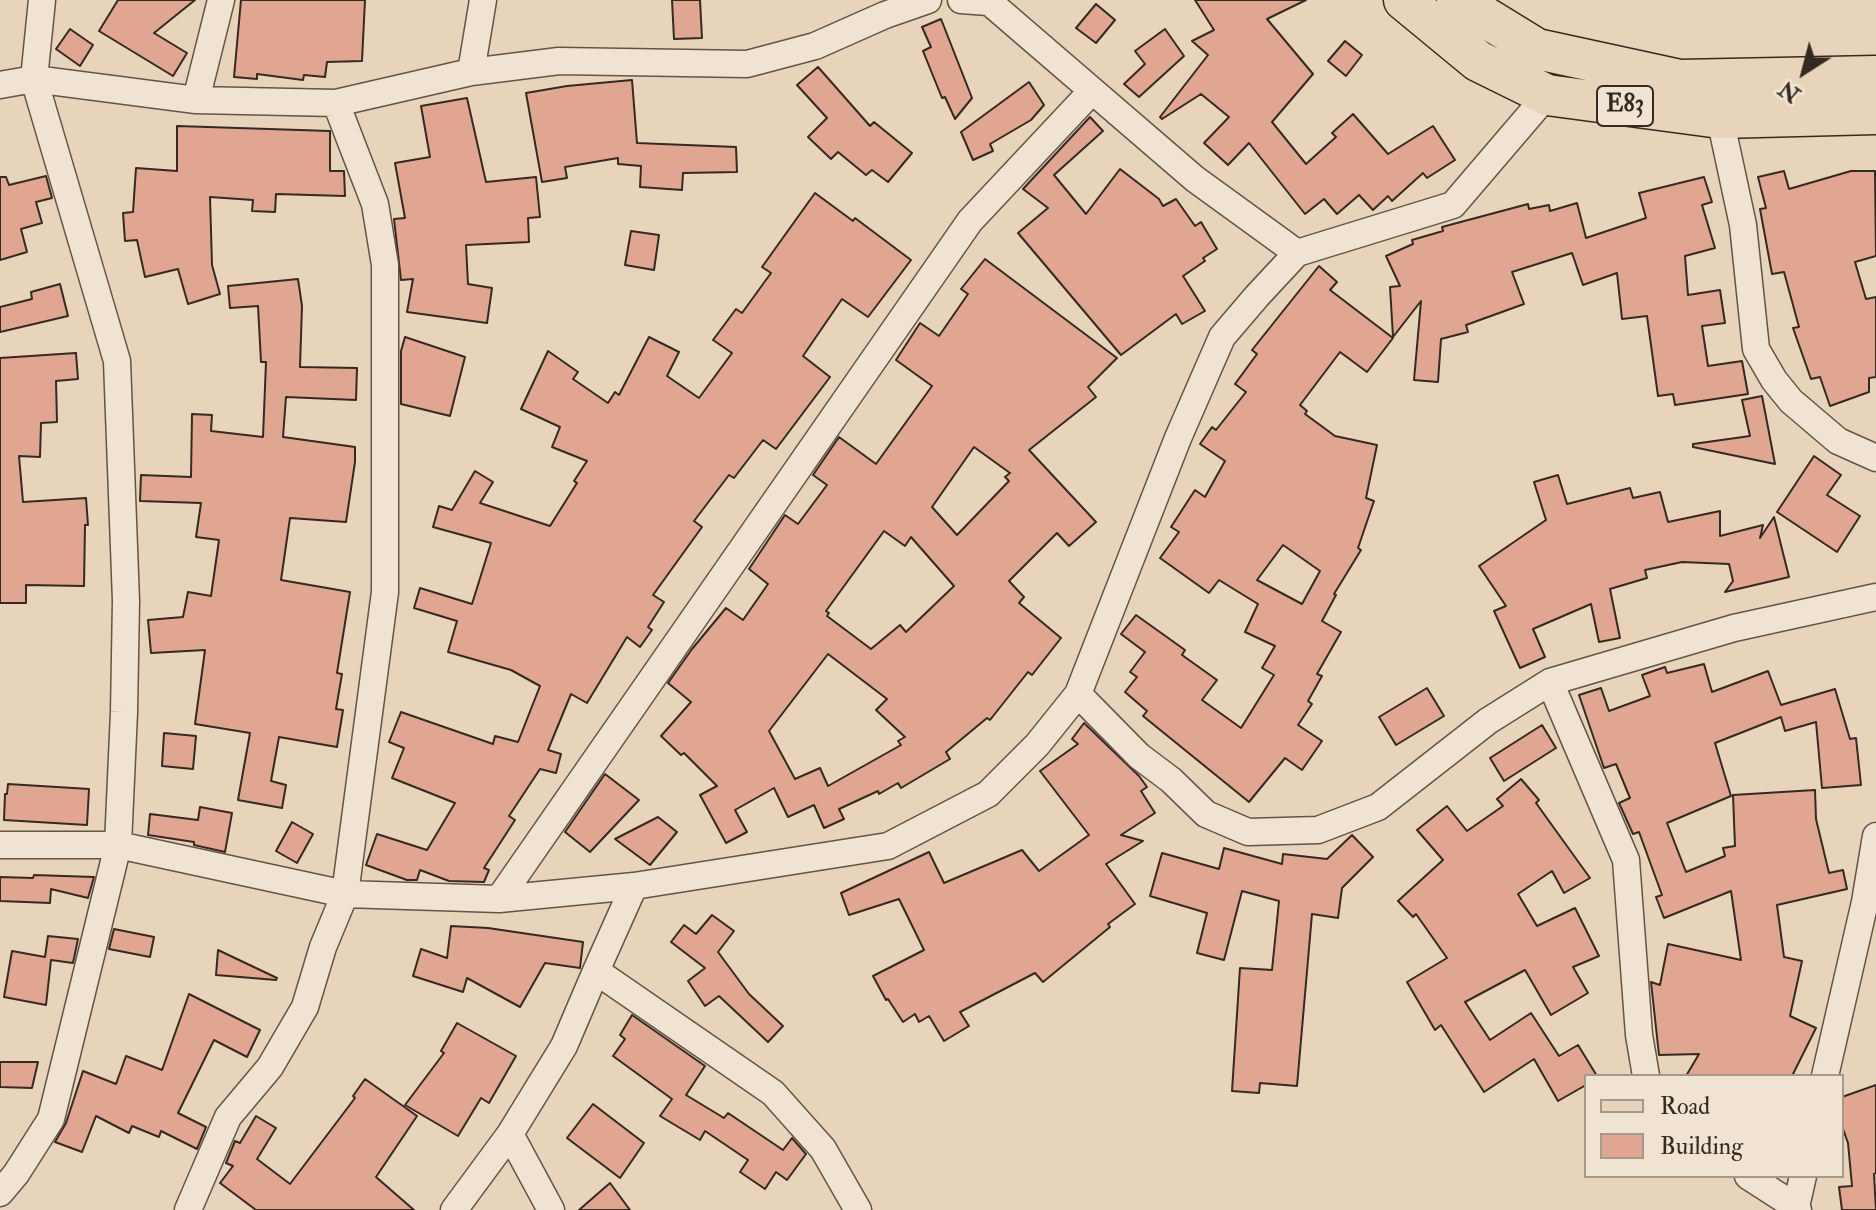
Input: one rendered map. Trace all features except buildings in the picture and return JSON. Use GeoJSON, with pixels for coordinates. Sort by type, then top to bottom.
{"type":"FeatureCollection","features":[{"type":"Feature","properties":{"kind":"main road","name":"E83"},"geometry":{"type":"LineString","coordinates":[[1404,0],[1478,61],[1547,95],[1720,118],[1876,114]]}},
{"type":"Feature","properties":{"kind":"main road","name":"E83"},"geometry":{"type":"LineString","coordinates":[[1457,0],[1537,49],[1680,80],[1876,76]]}},
{"type":"Feature","properties":{"kind":"street"},"geometry":{"type":"LineString","coordinates":[[0,1193],[51,1119],[118,845],[124,712],[126,601],[117,361],[34,79],[42,0]]}},
{"type":"Feature","properties":{"kind":"street"},"geometry":{"type":"LineString","coordinates":[[196,100],[221,0]]}},
{"type":"Feature","properties":{"kind":"street"},"geometry":{"type":"LineString","coordinates":[[471,72],[483,0]]}},
{"type":"Feature","properties":{"kind":"street"},"geometry":{"type":"LineString","coordinates":[[0,85],[34,79],[196,100],[336,103],[471,72],[559,61],[747,64],[815,46],[928,0]]}},
{"type":"Feature","properties":{"kind":"street"},"geometry":{"type":"LineString","coordinates":[[961,0],[988,1],[1195,179],[1297,253]]}},
{"type":"Feature","properties":{"kind":"street"},"geometry":{"type":"LineString","coordinates":[[499,899],[970,221],[1091,92]]}},
{"type":"Feature","properties":{"kind":"street"},"geometry":{"type":"LineString","coordinates":[[0,845],[118,845],[345,894],[499,899],[634,886],[888,846],[988,794],[1037,745],[1078,694],[1178,438],[1222,337],[1297,253],[1453,205],[1547,95]]}},
{"type":"Feature","properties":{"kind":"street"},"geometry":{"type":"LineString","coordinates":[[188,1210],[228,1117],[270,1067],[305,1007],[323,947],[345,894],[385,592],[385,265],[375,204],[336,103]]}},
{"type":"Feature","properties":{"kind":"street"},"geometry":{"type":"LineString","coordinates":[[1720,118],[1743,225],[1756,349],[1791,401],[1838,441],[1876,458]]}},
{"type":"Feature","properties":{"kind":"street"},"geometry":{"type":"LineString","coordinates":[[1078,694],[1139,756],[1171,780],[1206,814],[1248,832],[1318,830],[1378,807],[1488,721],[1550,682],[1734,628],[1876,597]]}},
{"type":"Feature","properties":{"kind":"street"},"geometry":{"type":"LineString","coordinates":[[1550,682],[1626,860],[1639,1035],[1646,1074]]}},
{"type":"Feature","properties":{"kind":"street"},"geometry":{"type":"LineString","coordinates":[[1825,1074],[1865,902],[1876,836]]}},
{"type":"Feature","properties":{"kind":"street"},"geometry":{"type":"LineString","coordinates":[[454,1210],[510,1134],[564,1046],[634,886]]}},
{"type":"Feature","properties":{"kind":"street"},"geometry":{"type":"LineString","coordinates":[[596,971],[773,1093],[823,1149],[858,1210]]}},
{"type":"Feature","properties":{"kind":"street"},"geometry":{"type":"LineString","coordinates":[[510,1134],[551,1210]]}},
{"type":"Feature","properties":{"kind":"street"},"geometry":{"type":"LineString","coordinates":[[1751,1178],[1795,1209],[1803,1178]]}}]}
